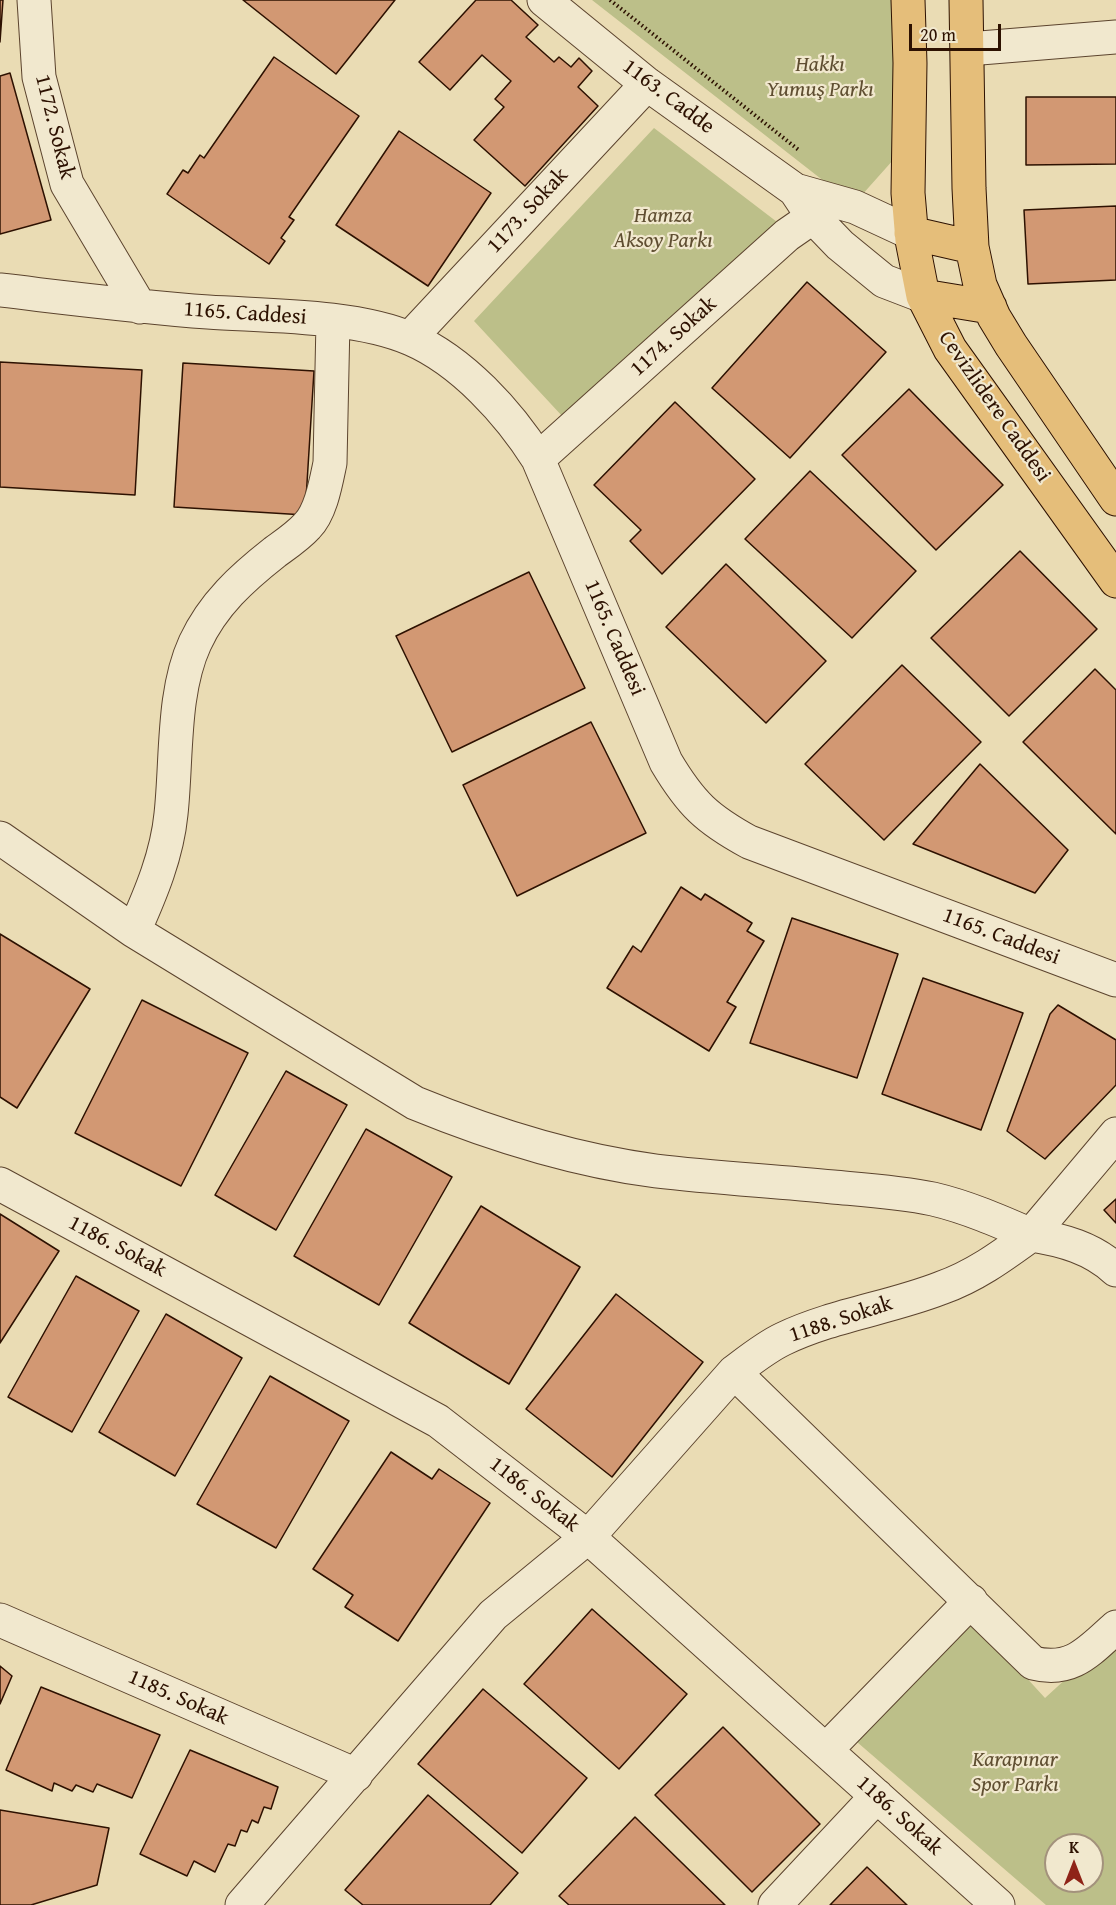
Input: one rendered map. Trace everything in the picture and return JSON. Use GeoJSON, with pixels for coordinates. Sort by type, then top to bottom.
{"type":"FeatureCollection","features":[{"type":"Feature","properties":{"kind":"main road","name":"Cevizlidere Caddesi"},"geometry":{"type":"LineString","coordinates":[[908,0],[910,63],[908,193],[911,233],[923,296],[950,349],[1116,581]]}},
{"type":"Feature","properties":{"kind":"main road"},"geometry":{"type":"LineString","coordinates":[[966,0],[969,188],[972,247],[980,285],[1011,345],[1116,499]]}},
{"type":"Feature","properties":{"kind":"main road"},"geometry":{"type":"LineString","coordinates":[[911,233],[972,247]]}},
{"type":"Feature","properties":{"kind":"main road"},"geometry":{"type":"LineString","coordinates":[[923,296],[990,307]]}},
{"type":"Feature","properties":{"kind":"street","name":"1172. Sokak"},"geometry":{"type":"LineString","coordinates":[[34,0],[39,77],[67,184],[140,307]]}},
{"type":"Feature","properties":{"kind":"street","name":"1163. Cadde"},"geometry":{"type":"LineString","coordinates":[[544,0],[647,84],[795,190],[855,207],[911,233]]}},
{"type":"Feature","properties":{"kind":"street"},"geometry":{"type":"LineString","coordinates":[[968,49],[1116,37]]}},
{"type":"Feature","properties":{"kind":"street","name":"1173. Sokak"},"geometry":{"type":"LineString","coordinates":[[410,338],[647,84]]}},
{"type":"Feature","properties":{"kind":"street","name":"1163. Cadde"},"geometry":{"type":"LineString","coordinates":[[795,190],[813,217],[840,246],[884,282],[923,296]]}},
{"type":"Feature","properties":{"kind":"street","name":"1174. Sokak"},"geometry":{"type":"LineString","coordinates":[[538,459],[788,235],[813,217]]}},
{"type":"Feature","properties":{"kind":"street","name":"1165. Caddesi"},"geometry":{"type":"LineString","coordinates":[[0,290],[140,307],[333,321],[372,327],[410,338],[436,352],[486,394],[523,436],[538,459],[666,762],[681,787],[697,806],[719,826],[749,842],[1116,980]]}},
{"type":"Feature","properties":{"kind":"street"},"geometry":{"type":"LineString","coordinates":[[134,931],[150,895],[167,837],[174,787],[180,689],[195,644],[219,603],[234,587],[308,525],[319,506],[326,485],[330,462],[333,321]]}},
{"type":"Feature","properties":{"kind":"street"},"geometry":{"type":"LineString","coordinates":[[0,838],[134,931],[416,1103],[466,1124],[564,1154],[657,1171],[888,1192],[932,1199],[975,1212],[1031,1235],[1060,1239],[1080,1246],[1116,1270]]}},
{"type":"Feature","properties":{"kind":"street","name":"1188. Sokak"},"geometry":{"type":"LineString","coordinates":[[588,1537],[734,1372],[764,1350],[803,1330],[939,1289],[984,1269],[1031,1235],[1116,1134]]}},
{"type":"Feature","properties":{"kind":"street","name":"1186. Sokak"},"geometry":{"type":"LineString","coordinates":[[0,1184],[438,1421],[588,1537],[998,1905]]}},
{"type":"Feature","properties":{"kind":"street"},"geometry":{"type":"LineString","coordinates":[[734,1372],[1033,1663],[1044,1666],[1069,1664],[1081,1658],[1116,1627]]}},
{"type":"Feature","properties":{"kind":"street"},"geometry":{"type":"LineString","coordinates":[[242,1905],[493,1615],[588,1537]]}},
{"type":"Feature","properties":{"kind":"street"},"geometry":{"type":"LineString","coordinates":[[826,1750],[971,1601]]}},
{"type":"Feature","properties":{"kind":"street","name":"1185. Sokak"},"geometry":{"type":"LineString","coordinates":[[0,1620],[356,1775]]}},
{"type":"Feature","properties":{"kind":"street"},"geometry":{"type":"LineString","coordinates":[[775,1905],[877,1796]]}},
{"type":"Feature","properties":{"kind":"path"},"geometry":{"type":"LineString","coordinates":[[610,0],[801,152]]}},
{"type":"Feature","properties":{"kind":"green space","name":"Hakkı Yumuş Parkı"},"geometry":{"type":"Polygon","coordinates":[[[592,0],[894,0],[894,159],[861,196],[834,189],[592,0]]]}},
{"type":"Feature","properties":{"kind":"green space","name":"Hamza Aksoy Parkı"},"geometry":{"type":"Polygon","coordinates":[[[654,128],[781,225],[563,417],[474,321],[654,128]]]}},
{"type":"Feature","properties":{"kind":"green space","name":"Karapınar Spor Parkı"},"geometry":{"type":"Polygon","coordinates":[[[971,1617],[1045,1698],[1116,1633],[1116,1905],[1046,1905],[850,1736],[971,1617]]]}},
{"type":"Feature","properties":{"kind":"building"},"geometry":{"type":"Polygon","coordinates":[[[0,0],[3,0],[0,42],[0,0]]]}},
{"type":"Feature","properties":{"kind":"building"},"geometry":{"type":"Polygon","coordinates":[[[243,0],[395,0],[336,74],[243,0]]]}},
{"type":"Feature","properties":{"kind":"building"},"geometry":{"type":"Polygon","coordinates":[[[476,0],[511,0],[538,25],[526,37],[554,62],[559,57],[571,67],[579,58],[592,71],[578,87],[598,106],[525,186],[474,140],[504,107],[495,99],[511,81],[482,55],[450,90],[419,62],[476,0]]]}},
{"type":"Feature","properties":{"kind":"building"},"geometry":{"type":"Polygon","coordinates":[[[274,57],[359,116],[289,217],[294,220],[281,238],[285,241],[269,264],[167,194],[183,170],[188,173],[200,155],[204,158],[274,57]]]}},
{"type":"Feature","properties":{"kind":"building"},"geometry":{"type":"Polygon","coordinates":[[[10,73],[51,220],[0,234],[0,76],[10,73]]]}},
{"type":"Feature","properties":{"kind":"building"},"geometry":{"type":"Polygon","coordinates":[[[1026,97],[1116,97],[1116,164],[1026,165],[1026,97]]]}},
{"type":"Feature","properties":{"kind":"building"},"geometry":{"type":"Polygon","coordinates":[[[399,131],[491,193],[428,286],[336,225],[399,131]]]}},
{"type":"Feature","properties":{"kind":"building"},"geometry":{"type":"Polygon","coordinates":[[[1116,206],[1116,280],[1028,284],[1024,210],[1116,206]]]}},
{"type":"Feature","properties":{"kind":"building"},"geometry":{"type":"Polygon","coordinates":[[[807,282],[886,352],[790,458],[712,388],[807,282]]]}},
{"type":"Feature","properties":{"kind":"building"},"geometry":{"type":"Polygon","coordinates":[[[0,362],[142,370],[135,495],[0,487],[0,362]]]}},
{"type":"Feature","properties":{"kind":"building"},"geometry":{"type":"Polygon","coordinates":[[[183,363],[314,371],[305,515],[174,507],[183,363]]]}},
{"type":"Feature","properties":{"kind":"building"},"geometry":{"type":"Polygon","coordinates":[[[909,389],[1003,485],[936,550],[842,455],[909,389]]]}},
{"type":"Feature","properties":{"kind":"building"},"geometry":{"type":"Polygon","coordinates":[[[675,402],[755,479],[662,574],[630,541],[641,530],[594,485],[675,402]]]}},
{"type":"Feature","properties":{"kind":"building"},"geometry":{"type":"Polygon","coordinates":[[[810,471],[916,571],[852,638],[745,539],[810,471]]]}},
{"type":"Feature","properties":{"kind":"building"},"geometry":{"type":"Polygon","coordinates":[[[1020,551],[1097,629],[1009,716],[931,638],[1020,551]]]}},
{"type":"Feature","properties":{"kind":"building"},"geometry":{"type":"Polygon","coordinates":[[[726,564],[826,661],[766,723],[666,627],[726,564]]]}},
{"type":"Feature","properties":{"kind":"building"},"geometry":{"type":"Polygon","coordinates":[[[529,572],[585,688],[452,752],[396,636],[529,572]]]}},
{"type":"Feature","properties":{"kind":"building"},"geometry":{"type":"Polygon","coordinates":[[[902,665],[981,742],[884,840],[805,764],[902,665]]]}},
{"type":"Feature","properties":{"kind":"building"},"geometry":{"type":"Polygon","coordinates":[[[1095,669],[1116,690],[1116,834],[1023,742],[1095,669]]]}},
{"type":"Feature","properties":{"kind":"building"},"geometry":{"type":"Polygon","coordinates":[[[591,722],[646,833],[517,896],[463,785],[591,722]]]}},
{"type":"Feature","properties":{"kind":"building"},"geometry":{"type":"Polygon","coordinates":[[[980,764],[1068,850],[1035,893],[913,844],[980,764]]]}},
{"type":"Feature","properties":{"kind":"building"},"geometry":{"type":"Polygon","coordinates":[[[681,887],[701,900],[705,894],[752,923],[747,931],[764,941],[727,1002],[736,1007],[709,1051],[607,988],[633,946],[641,952],[681,887]]]}},
{"type":"Feature","properties":{"kind":"building"},"geometry":{"type":"Polygon","coordinates":[[[792,918],[898,954],[857,1078],[750,1043],[792,918]]]}},
{"type":"Feature","properties":{"kind":"building"},"geometry":{"type":"Polygon","coordinates":[[[0,934],[90,989],[17,1108],[0,1097],[0,934]]]}},
{"type":"Feature","properties":{"kind":"building"},"geometry":{"type":"Polygon","coordinates":[[[923,978],[1023,1013],[981,1130],[882,1094],[923,978]]]}},
{"type":"Feature","properties":{"kind":"building"},"geometry":{"type":"Polygon","coordinates":[[[142,1000],[248,1053],[181,1186],[75,1133],[142,1000]]]}},
{"type":"Feature","properties":{"kind":"building"},"geometry":{"type":"Polygon","coordinates":[[[1058,1005],[1116,1040],[1116,1085],[1045,1159],[1007,1131],[1050,1014],[1058,1005]]]}},
{"type":"Feature","properties":{"kind":"building"},"geometry":{"type":"Polygon","coordinates":[[[286,1071],[347,1105],[276,1230],[215,1195],[286,1071]]]}},
{"type":"Feature","properties":{"kind":"building"},"geometry":{"type":"Polygon","coordinates":[[[366,1129],[452,1177],[379,1305],[294,1256],[366,1129]]]}},
{"type":"Feature","properties":{"kind":"building"},"geometry":{"type":"Polygon","coordinates":[[[1116,1199],[1116,1223],[1104,1210],[1116,1199]]]}},
{"type":"Feature","properties":{"kind":"building"},"geometry":{"type":"Polygon","coordinates":[[[481,1206],[580,1267],[509,1384],[409,1323],[481,1206]]]}},
{"type":"Feature","properties":{"kind":"building"},"geometry":{"type":"Polygon","coordinates":[[[0,1214],[59,1251],[0,1343],[0,1214]]]}},
{"type":"Feature","properties":{"kind":"building"},"geometry":{"type":"Polygon","coordinates":[[[76,1276],[139,1311],[72,1432],[8,1397],[76,1276]]]}},
{"type":"Feature","properties":{"kind":"building"},"geometry":{"type":"Polygon","coordinates":[[[616,1294],[703,1362],[612,1477],[526,1409],[616,1294]]]}},
{"type":"Feature","properties":{"kind":"building"},"geometry":{"type":"Polygon","coordinates":[[[166,1314],[242,1358],[175,1476],[99,1432],[166,1314]]]}},
{"type":"Feature","properties":{"kind":"building"},"geometry":{"type":"Polygon","coordinates":[[[270,1376],[349,1421],[276,1548],[197,1504],[270,1376]]]}},
{"type":"Feature","properties":{"kind":"building"},"geometry":{"type":"Polygon","coordinates":[[[391,1452],[432,1479],[439,1469],[490,1503],[398,1641],[345,1607],[353,1595],[313,1569],[391,1452]]]}},
{"type":"Feature","properties":{"kind":"building"},"geometry":{"type":"Polygon","coordinates":[[[592,1609],[687,1694],[619,1769],[524,1684],[592,1609]]]}},
{"type":"Feature","properties":{"kind":"building"},"geometry":{"type":"Polygon","coordinates":[[[0,1666],[12,1676],[0,1704],[0,1666]]]}},
{"type":"Feature","properties":{"kind":"building"},"geometry":{"type":"Polygon","coordinates":[[[41,1687],[160,1735],[132,1798],[97,1784],[93,1792],[76,1785],[72,1791],[54,1783],[52,1791],[6,1770],[41,1687]]]}},
{"type":"Feature","properties":{"kind":"building"},"geometry":{"type":"Polygon","coordinates":[[[483,1689],[587,1778],[522,1853],[418,1764],[483,1689]]]}},
{"type":"Feature","properties":{"kind":"building"},"geometry":{"type":"Polygon","coordinates":[[[723,1727],[820,1824],[752,1892],[655,1795],[723,1727]]]}},
{"type":"Feature","properties":{"kind":"building"},"geometry":{"type":"Polygon","coordinates":[[[190,1750],[278,1787],[271,1809],[264,1807],[258,1823],[252,1820],[247,1832],[241,1830],[235,1846],[228,1844],[215,1872],[194,1861],[187,1876],[140,1854],[190,1750]]]}},
{"type":"Feature","properties":{"kind":"building"},"geometry":{"type":"Polygon","coordinates":[[[428,1795],[518,1873],[490,1905],[363,1905],[345,1890],[428,1795]]]}},
{"type":"Feature","properties":{"kind":"building"},"geometry":{"type":"Polygon","coordinates":[[[0,1810],[109,1828],[97,1885],[31,1905],[0,1905],[0,1810]]]}},
{"type":"Feature","properties":{"kind":"building"},"geometry":{"type":"Polygon","coordinates":[[[635,1817],[725,1905],[569,1905],[559,1896],[635,1817]]]}},
{"type":"Feature","properties":{"kind":"building"},"geometry":{"type":"Polygon","coordinates":[[[867,1867],[907,1905],[830,1905],[867,1867]]]}}]}
